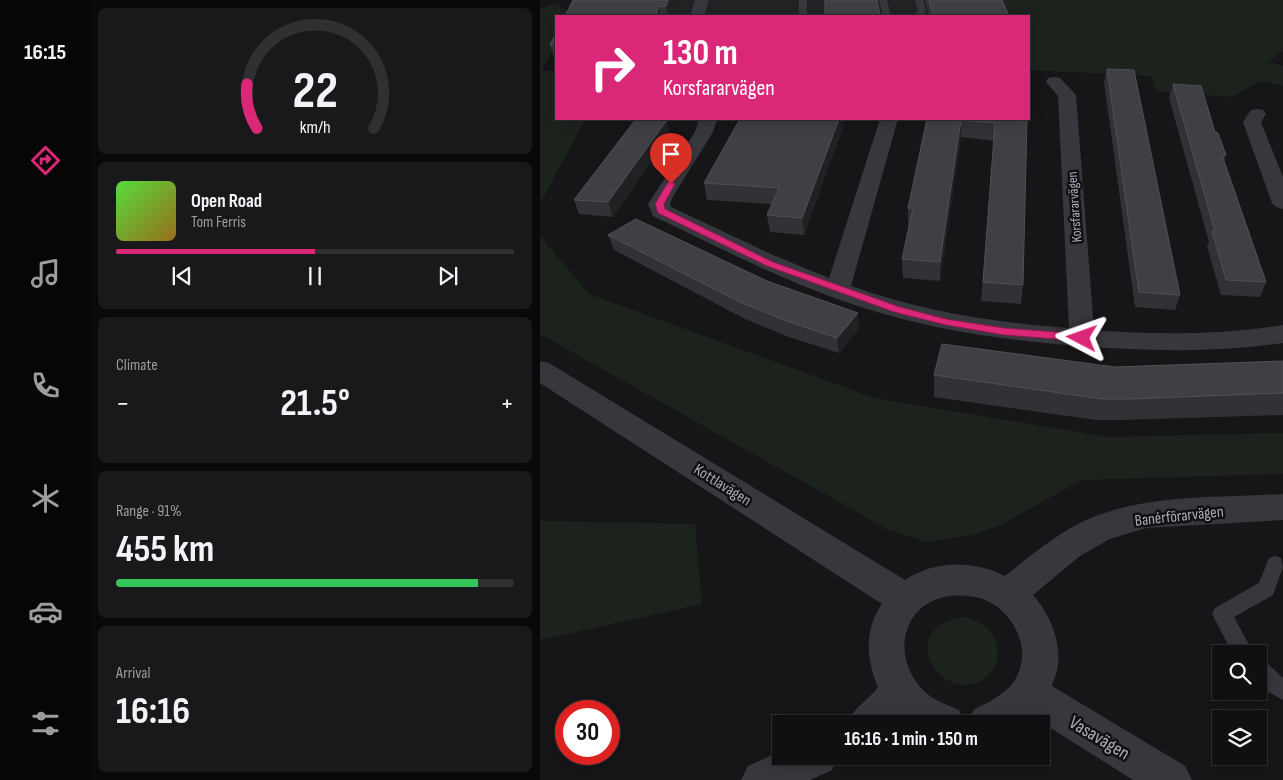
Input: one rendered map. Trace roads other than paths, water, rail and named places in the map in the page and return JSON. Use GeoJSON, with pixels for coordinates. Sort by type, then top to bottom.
{"type":"FeatureCollection","features":[{"type":"Feature","properties":{"kind":"street"},"geometry":{"type":"LineString","coordinates":[[697,15],[702,0]]}},
{"type":"Feature","properties":{"kind":"street","name":"Korsfararvägen"},"geometry":{"type":"LineString","coordinates":[[1054,82],[1067,95],[1082,338]]}},
{"type":"Feature","properties":{"kind":"street"},"geometry":{"type":"LineString","coordinates":[[1258,114],[1252,122],[1283,204]]}},
{"type":"Feature","properties":{"kind":"street"},"geometry":{"type":"LineString","coordinates":[[708,120],[704,132],[662,198],[659,204],[661,211],[770,264],[897,310],[946,322],[1004,332],[1153,343],[1198,342],[1283,334]]}},
{"type":"Feature","properties":{"kind":"street"},"geometry":{"type":"LineString","coordinates":[[838,289],[889,120]]}},
{"type":"Feature","properties":{"kind":"street","name":"Kottlavägen"},"geometry":{"type":"LineString","coordinates":[[540,370],[906,600]]}},
{"type":"Feature","properties":{"kind":"street","name":"Banérförarvägen"},"geometry":{"type":"LineString","coordinates":[[1008,594],[1068,546],[1101,528],[1146,515],[1283,507]]}},
{"type":"Feature","properties":{"kind":"street"},"geometry":{"type":"LineString","coordinates":[[925,715],[908,703],[898,691],[888,669],[885,645],[891,621],[906,600],[927,585],[956,578],[986,582],[1008,594],[1024,609],[1031,619],[1038,636],[1041,650],[1036,682],[1030,694],[1007,715]]}},
{"type":"Feature","properties":{"kind":"street"},"geometry":{"type":"LineString","coordinates":[[879,715],[898,691]]}},
{"type":"Feature","properties":{"kind":"street","name":"Vasavägen"},"geometry":{"type":"LineString","coordinates":[[1030,694],[1170,780]]}},
{"type":"Feature","properties":{"kind":"street"},"geometry":{"type":"LineString","coordinates":[[762,780],[797,765]]}},
{"type":"Feature","properties":{"kind":"lane"},"geometry":{"type":"LineString","coordinates":[[803,0],[803,15]]}},
{"type":"Feature","properties":{"kind":"lane"},"geometry":{"type":"LineString","coordinates":[[883,0],[886,14],[889,15]]}},
{"type":"Feature","properties":{"kind":"lane"},"geometry":{"type":"LineString","coordinates":[[918,15],[922,12],[919,0]]}},
{"type":"Feature","properties":{"kind":"lane"},"geometry":{"type":"LineString","coordinates":[[1239,645],[1222,614],[1266,589],[1275,564]]}},
{"type":"Feature","properties":{"kind":"lane"},"geometry":{"type":"LineString","coordinates":[[1267,678],[1283,690]]}}]}
